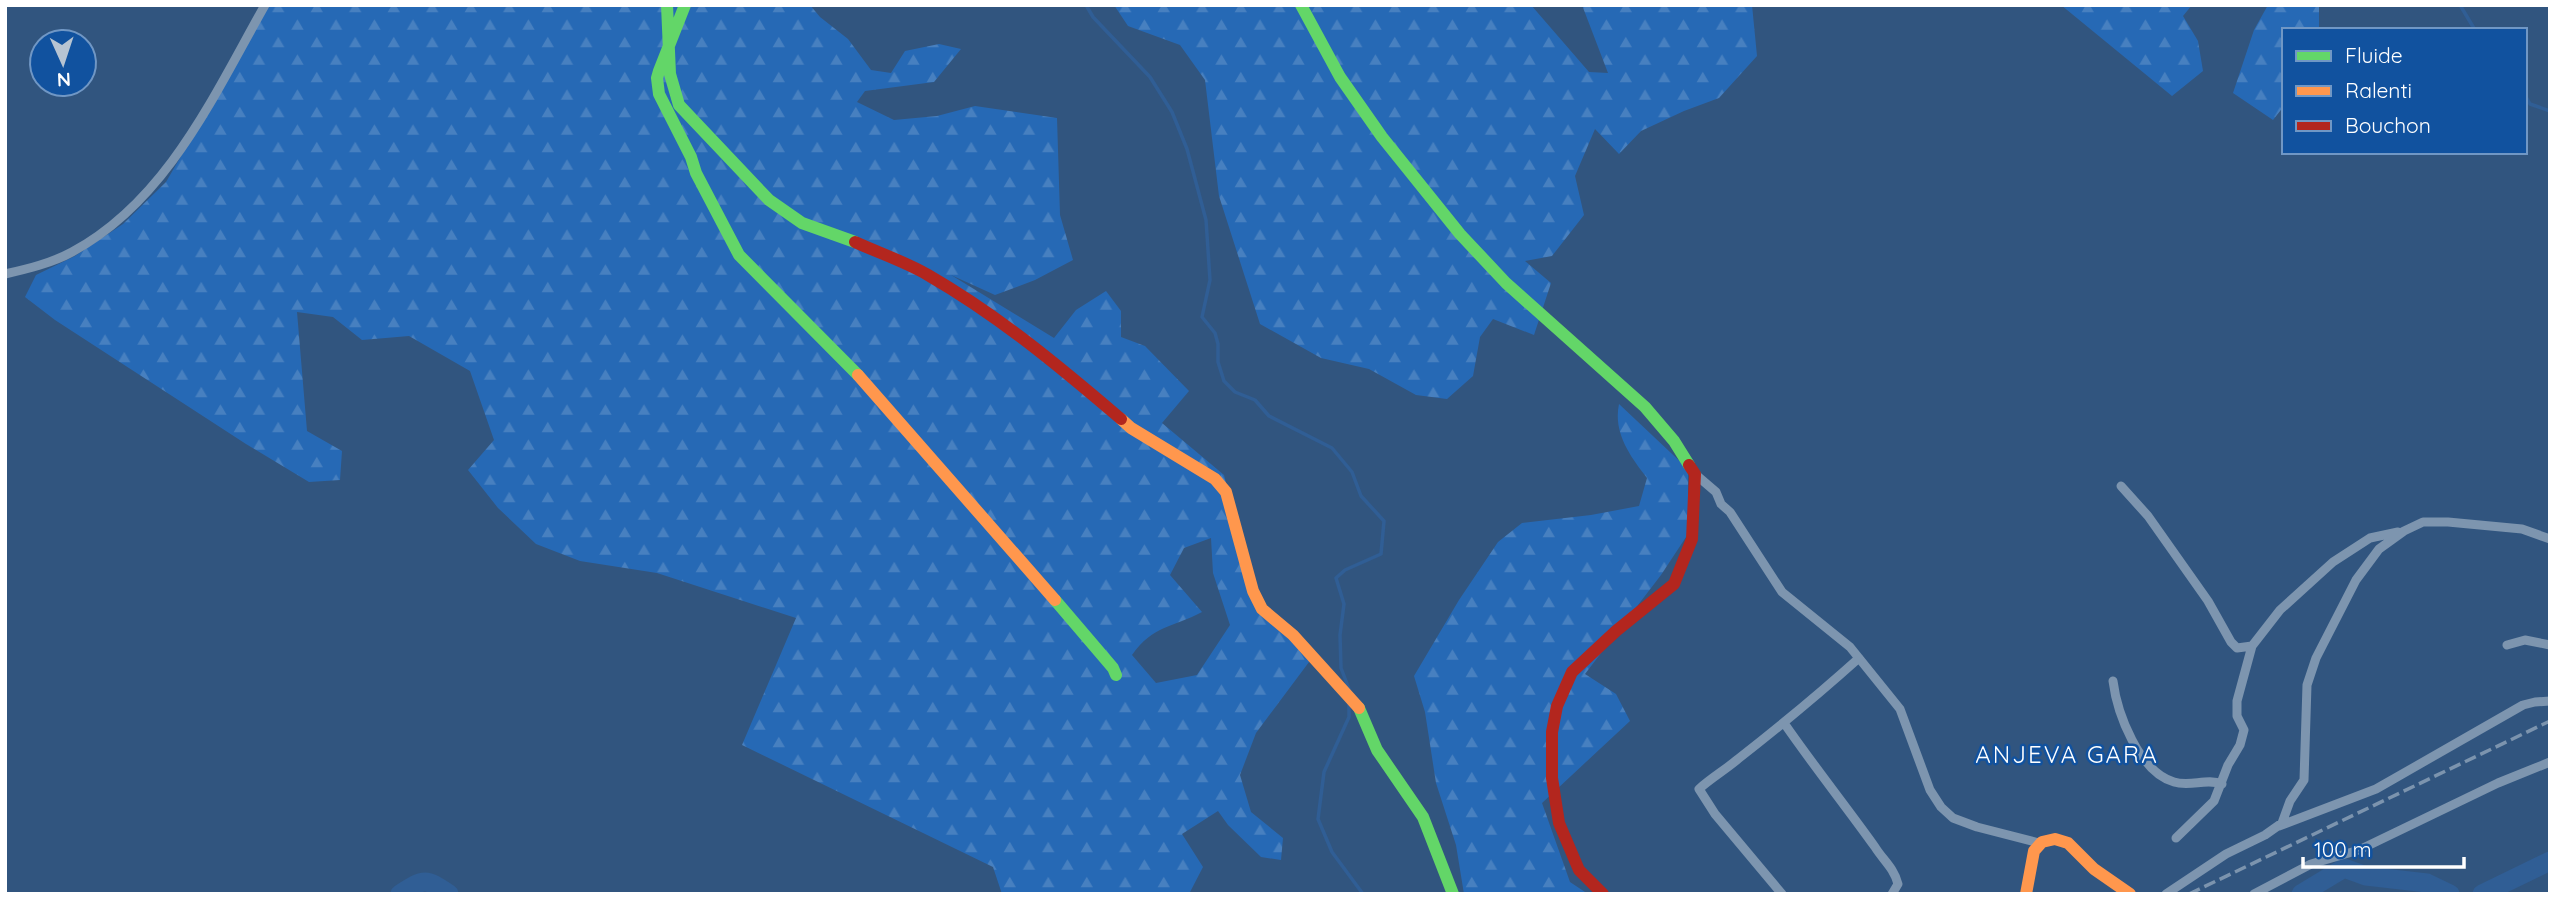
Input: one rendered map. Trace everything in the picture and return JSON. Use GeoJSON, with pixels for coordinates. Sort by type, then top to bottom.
{"type":"FeatureCollection","features":[{"type":"Feature","properties":{"kind":"street"},"geometry":{"type":"LineString","coordinates":[[5,274],[71,253],[116,222],[159,179],[190,136],[265,5]]}},
{"type":"Feature","properties":{"kind":"street"},"geometry":{"type":"LineString","coordinates":[[667,5],[670,74],[679,105],[769,200],[802,223],[837,234],[926,274],[992,315],[1044,353],[1131,428],[1215,478],[1226,492],[1253,591],[1262,609],[1293,635],[1355,702],[1369,727],[1377,750],[1423,817],[1453,894]]}},
{"type":"Feature","properties":{"kind":"street"},"geometry":{"type":"LineString","coordinates":[[685,5],[657,78],[659,94],[739,255],[883,402],[1001,541],[1036,576],[1116,675]]}},
{"type":"Feature","properties":{"kind":"street"},"geometry":{"type":"LineString","coordinates":[[1301,5],[1340,77],[1375,127],[1460,234],[1506,284],[1645,407],[1674,441],[1695,474],[1716,492],[1721,504],[1730,512],[1782,592],[1840,639],[1900,709],[1930,790],[1941,807],[1953,818],[1977,827],[2039,843],[2049,839],[2062,839],[2070,843],[2090,866],[2130,894]]}},
{"type":"Feature","properties":{"kind":"street"},"geometry":{"type":"LineString","coordinates":[[1603,894],[1580,870],[1559,823],[1552,778],[1552,732],[1557,706],[1572,672],[1616,631],[1674,584],[1692,539],[1695,474]]}},
{"type":"Feature","properties":{"kind":"street"},"geometry":{"type":"LineString","coordinates":[[2121,486],[2148,516],[2208,601],[2231,642],[2237,648],[2252,646]]}},
{"type":"Feature","properties":{"kind":"street"},"geometry":{"type":"LineString","coordinates":[[2279,826],[2290,801],[2304,780],[2306,685],[2316,658],[2357,580],[2379,549],[2404,531],[2423,522],[2522,529],[2550,539]]}},
{"type":"Feature","properties":{"kind":"street"},"geometry":{"type":"LineString","coordinates":[[2176,838],[2214,802],[2228,765],[2240,744],[2244,730],[2237,716],[2237,701],[2252,646],[2280,610],[2333,562],[2370,538],[2404,531]]}},
{"type":"Feature","properties":{"kind":"street"},"geometry":{"type":"LineString","coordinates":[[2507,645],[2525,640],[2550,645]]}},
{"type":"Feature","properties":{"kind":"street"},"geometry":{"type":"LineString","coordinates":[[1782,894],[1715,814],[1699,789],[1784,723],[1859,658]]}},
{"type":"Feature","properties":{"kind":"street"},"geometry":{"type":"LineString","coordinates":[[2113,681],[2115,698],[2133,740],[2153,771],[2177,783],[2214,781],[2222,784]]}},
{"type":"Feature","properties":{"kind":"street"},"geometry":{"type":"LineString","coordinates":[[2166,894],[2226,854],[2279,826],[2376,789],[2523,705],[2550,701]]}},
{"type":"Feature","properties":{"kind":"street"},"geometry":{"type":"LineString","coordinates":[[1784,723],[1808,758],[1838,793],[1882,858],[1895,871],[1898,884],[1892,894]]}},
{"type":"Feature","properties":{"kind":"street"},"geometry":{"type":"LineString","coordinates":[[2254,894],[2311,864],[2360,850],[2411,823],[2550,762]]}},
{"type":"Feature","properties":{"kind":"street"},"geometry":{"type":"LineString","coordinates":[[2026,894],[2031,862],[2039,843]]}},
{"type":"Feature","properties":{"kind":"green space"},"geometry":{"type":"Polygon","coordinates":[[[269,5],[810,5],[820,17],[848,39],[871,70],[891,73],[905,51],[939,44],[961,49],[934,82],[865,91],[857,102],[894,120],[937,116],[975,106],[1057,118],[1060,215],[1073,260],[1035,280],[995,295],[951,275],[1054,338],[1076,310],[1106,291],[1121,311],[1121,337],[1145,346],[1189,391],[1162,423],[1224,475],[1253,591],[1312,658],[1256,733],[1240,775],[1251,812],[1283,838],[1281,860],[1261,857],[1228,825],[1218,811],[1182,834],[1203,867],[1189,894],[1002,894],[993,867],[742,745],[796,618],[657,573],[580,561],[536,544],[498,508],[468,470],[494,440],[470,371],[409,336],[362,340],[333,317],[297,312],[307,431],[342,451],[340,480],[309,482],[246,444],[55,320],[25,297],[36,275],[75,256],[123,224],[166,182],[269,5]],[[1211,538],[1184,548],[1170,575],[1202,612],[1155,632],[1132,655],[1156,683],[1197,675],[1230,625],[1213,573],[1211,538]]]}},
{"type":"Feature","properties":{"kind":"green space"},"geometry":{"type":"Polygon","coordinates":[[[1114,5],[1531,5],[1589,72],[1608,73],[1582,5],[1752,5],[1757,56],[1719,98],[1641,131],[1619,154],[1595,129],[1575,176],[1584,215],[1552,256],[1525,261],[1551,283],[1534,335],[1493,319],[1480,337],[1473,376],[1447,399],[1416,395],[1369,369],[1321,358],[1260,324],[1219,196],[1205,80],[1180,45],[1128,26],[1114,5]]]}},
{"type":"Feature","properties":{"kind":"green space"},"geometry":{"type":"Polygon","coordinates":[[[2061,5],[2192,5],[2183,16],[2198,41],[2203,71],[2172,96],[2061,5]]]}},
{"type":"Feature","properties":{"kind":"green space"},"geometry":{"type":"Polygon","coordinates":[[[2268,5],[2319,5],[2319,28],[2282,28],[2282,109],[2273,120],[2233,93],[2254,30],[2268,5]]]}},
{"type":"Feature","properties":{"kind":"green space"},"geometry":{"type":"Polygon","coordinates":[[[1619,404],[1688,469],[1688,534],[1661,575],[1585,674],[1616,694],[1630,721],[1542,803],[1570,882],[1588,894],[1464,894],[1456,845],[1436,783],[1425,712],[1414,676],[1459,600],[1498,542],[1522,523],[1639,506],[1647,478],[1624,444],[1618,425],[1619,404]]]}},
{"type":"Feature","properties":{"kind":"waterway"},"geometry":{"type":"LineString","coordinates":[[1086,5],[1093,17],[1150,77],[1172,112],[1187,149],[1206,220],[1210,280],[1202,317],[1215,333],[1218,362],[1224,381],[1235,392],[1255,400],[1269,416],[1332,448],[1352,472],[1361,496],[1384,521],[1381,554],[1345,570],[1336,578],[1344,604],[1340,635],[1341,668],[1349,689]]}},
{"type":"Feature","properties":{"kind":"waterway"},"geometry":{"type":"LineString","coordinates":[[2460,5],[2474,28]]}},
{"type":"Feature","properties":{"kind":"waterway"},"geometry":{"type":"LineString","coordinates":[[2527,99],[2530,104],[2550,111]]}},
{"type":"Feature","properties":{"kind":"waterway"},"geometry":{"type":"LineString","coordinates":[[1349,704],[1349,717],[1324,772],[1318,819],[1332,852],[1363,894]]}},
{"type":"Feature","properties":{"kind":"waterway"},"geometry":{"type":"LineString","coordinates":[[2482,894],[2550,861]]}},
{"type":"Feature","properties":{"kind":"waterway"},"geometry":{"type":"LineString","coordinates":[[2301,894],[2344,868],[2366,876],[2427,883],[2450,894]]}},
{"type":"Feature","properties":{"kind":"waterway"},"geometry":{"type":"LineString","coordinates":[[400,894],[425,882],[449,894]]}},
{"type":"Feature","properties":{"kind":"railway"},"geometry":{"type":"LineString","coordinates":[[2189,894],[2550,721]]}},
{"type":"Feature","properties":{"kind":"traffic: fast"},"geometry":{"type":"LineString","coordinates":[[667,5],[670,74],[679,105],[769,200],[802,223],[855,242]]}},
{"type":"Feature","properties":{"kind":"traffic: fast"},"geometry":{"type":"LineString","coordinates":[[685,5],[659,71],[659,94],[739,255],[858,375]]}},
{"type":"Feature","properties":{"kind":"traffic: fast"},"geometry":{"type":"LineString","coordinates":[[1301,5],[1340,77],[1382,137],[1460,234],[1506,283],[1645,407],[1674,441],[1689,465]]}},
{"type":"Feature","properties":{"kind":"traffic: fast"},"geometry":{"type":"LineString","coordinates":[[1055,600],[1116,675]]}},
{"type":"Feature","properties":{"kind":"traffic: fast"},"geometry":{"type":"LineString","coordinates":[[1359,708],[1377,750],[1423,817],[1453,894]]}},
{"type":"Feature","properties":{"kind":"traffic: slow"},"geometry":{"type":"LineString","coordinates":[[858,375],[1055,600]]}},
{"type":"Feature","properties":{"kind":"traffic: slow"},"geometry":{"type":"LineString","coordinates":[[1121,419],[1131,428],[1215,479],[1226,492],[1253,591],[1262,609],[1293,635],[1359,708]]}},
{"type":"Feature","properties":{"kind":"traffic: slow"},"geometry":{"type":"LineString","coordinates":[[2026,894],[2034,851],[2042,842],[2055,839],[2068,843],[2094,869],[2130,894]]}},
{"type":"Feature","properties":{"kind":"traffic: jam"},"geometry":{"type":"LineString","coordinates":[[855,242],[920,270],[979,307],[1051,361],[1121,419]]}},
{"type":"Feature","properties":{"kind":"traffic: jam"},"geometry":{"type":"LineString","coordinates":[[1603,894],[1579,870],[1559,823],[1552,778],[1552,732],[1557,706],[1572,672],[1616,631],[1674,584],[1692,539],[1695,474],[1689,465]]}},
{"type":"Feature","properties":{"kind":"district","name":"ANJEVA GARA"},"geometry":{"type":"Point","coordinates":[2067,755]}}]}
